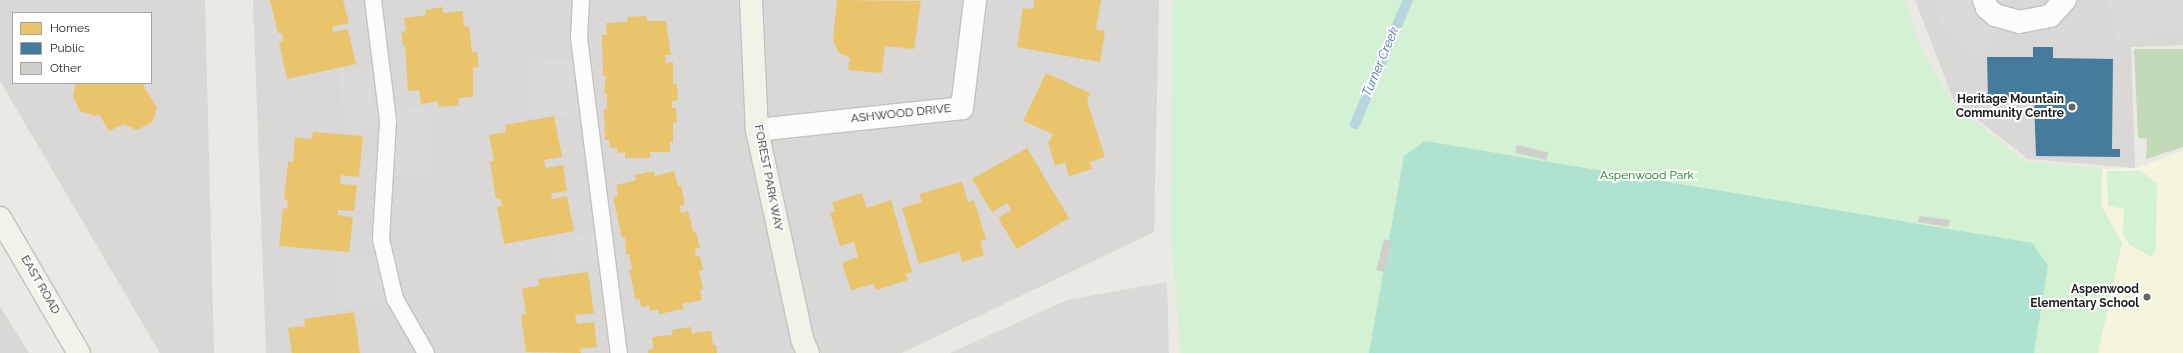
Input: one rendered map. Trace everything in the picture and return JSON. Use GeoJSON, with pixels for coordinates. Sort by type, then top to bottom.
{"type":"FeatureCollection","features":[{"type":"Feature","properties":{"kind":"street","name":"FOREST PARK WAY"},"geometry":{"type":"LineString","coordinates":[[751,0],[757,130],[802,339],[808,353]]}},
{"type":"Feature","properties":{"kind":"street","name":"ASHWOOD DRIVE"},"geometry":{"type":"LineString","coordinates":[[757,130],[962,108],[975,0]]}},
{"type":"Feature","properties":{"kind":"street"},"geometry":{"type":"LineString","coordinates":[[1984,0],[1987,8],[1995,15],[2026,22],[2050,16],[2065,0]]}},
{"type":"Feature","properties":{"kind":"street","name":"EAST ROAD"},"geometry":{"type":"LineString","coordinates":[[0,218],[80,353]]}},
{"type":"Feature","properties":{"kind":"lane"},"geometry":{"type":"LineString","coordinates":[[373,0],[388,121],[381,239],[395,299],[426,353]]}},
{"type":"Feature","properties":{"kind":"lane"},"geometry":{"type":"LineString","coordinates":[[581,0],[579,38],[619,353]]}},
{"type":"Feature","properties":{"kind":"shaded area"},"geometry":{"type":"Polygon","coordinates":[[[0,0],[205,0],[214,353],[160,353],[0,81],[0,0]]]}},
{"type":"Feature","properties":{"kind":"shaded area"},"geometry":{"type":"Polygon","coordinates":[[[253,0],[1159,0],[1154,232],[902,353],[266,353],[253,0]]]}},
{"type":"Feature","properties":{"kind":"shaded area"},"geometry":{"type":"Polygon","coordinates":[[[1915,0],[2183,0],[2183,45],[2131,47],[2135,168],[2028,159],[1954,101],[1915,0]]]}},
{"type":"Feature","properties":{"kind":"shaded area"},"geometry":{"type":"Polygon","coordinates":[[[1933,0],[2065,0],[1984,1],[1995,38],[1977,58],[1957,44],[1943,28],[1933,0]]]}},
{"type":"Feature","properties":{"kind":"shaded area"},"geometry":{"type":"Polygon","coordinates":[[[2107,0],[2183,0],[2183,29],[2118,44],[2107,0]]]}},
{"type":"Feature","properties":{"kind":"shaded area"},"geometry":{"type":"Polygon","coordinates":[[[2134,49],[2183,49],[2183,147],[2146,159],[2147,139],[2138,138],[2134,49]]]}},
{"type":"Feature","properties":{"kind":"shaded area"},"geometry":{"type":"Polygon","coordinates":[[[530,59],[585,61],[583,117],[528,115],[530,59]]]}},
{"type":"Feature","properties":{"kind":"shaded area"},"geometry":{"type":"Polygon","coordinates":[[[373,71],[374,109],[430,108],[432,175],[396,176],[395,127],[342,129],[340,72],[373,71]]]}},
{"type":"Feature","properties":{"kind":"shaded area","name":"Aspenwood Elementary School"},"geometry":{"type":"Polygon","coordinates":[[[2183,151],[2183,353],[2098,353],[2122,242],[2101,206],[2102,169],[2136,168],[2183,151]]]}},
{"type":"Feature","properties":{"kind":"shaded area"},"geometry":{"type":"Polygon","coordinates":[[[606,232],[611,263],[557,271],[552,241],[606,232]]]}},
{"type":"Feature","properties":{"kind":"shaded area"},"geometry":{"type":"Polygon","coordinates":[[[391,255],[393,306],[337,308],[335,257],[391,255]]]}},
{"type":"Feature","properties":{"kind":"shaded area"},"geometry":{"type":"Polygon","coordinates":[[[1167,282],[1169,353],[950,353],[1067,300],[1167,282]]]}},
{"type":"Feature","properties":{"kind":"shaded area"},"geometry":{"type":"Polygon","coordinates":[[[0,306],[29,353],[0,353],[0,306]]]}},
{"type":"Feature","properties":{"kind":"green space","name":"Aspenwood Park"},"geometry":{"type":"Polygon","coordinates":[[[1173,0],[1904,0],[1920,47],[1952,102],[2024,161],[2102,169],[2101,206],[2122,242],[2098,353],[1181,353],[1171,235],[1173,0]]]}},
{"type":"Feature","properties":{"kind":"green space"},"geometry":{"type":"Polygon","coordinates":[[[1425,141],[2032,243],[2048,265],[2034,353],[1369,353],[1404,156],[1425,141]]]}},
{"type":"Feature","properties":{"kind":"green space"},"geometry":{"type":"Polygon","coordinates":[[[2107,171],[2141,171],[2157,184],[2156,250],[2151,257],[2129,244],[2123,234],[2124,209],[2108,206],[2107,171]]]}},
{"type":"Feature","properties":{"kind":"building: Homes"},"geometry":{"type":"Polygon","coordinates":[[[270,0],[343,0],[349,23],[332,27],[333,32],[348,29],[356,64],[287,79],[279,42],[283,41],[282,33],[278,33],[270,0]]]}},
{"type":"Feature","properties":{"kind":"building: Homes"},"geometry":{"type":"Polygon","coordinates":[[[837,0],[921,1],[914,49],[885,46],[882,73],[848,70],[850,58],[839,53],[833,41],[837,0]]]}},
{"type":"Feature","properties":{"kind":"building: Homes"},"geometry":{"type":"Polygon","coordinates":[[[1034,0],[1101,0],[1096,29],[1105,31],[1100,62],[1017,47],[1023,8],[1033,9],[1034,0]]]}},
{"type":"Feature","properties":{"kind":"building: Homes"},"geometry":{"type":"Polygon","coordinates":[[[442,7],[443,13],[463,11],[464,27],[469,26],[472,52],[477,51],[479,67],[473,68],[473,97],[458,98],[459,105],[439,107],[438,101],[421,104],[419,90],[408,91],[405,45],[403,46],[401,32],[406,31],[404,18],[426,15],[425,10],[442,7]]]}},
{"type":"Feature","properties":{"kind":"building: Homes"},"geometry":{"type":"Polygon","coordinates":[[[647,16],[647,21],[666,21],[671,55],[665,55],[666,63],[673,62],[673,83],[677,84],[678,100],[672,101],[672,108],[676,108],[677,123],[673,123],[673,142],[670,142],[670,152],[650,152],[650,158],[625,158],[625,152],[617,153],[617,148],[610,148],[609,140],[605,140],[604,109],[607,109],[607,94],[604,94],[606,76],[603,76],[602,35],[607,35],[606,23],[628,22],[627,17],[647,16]]]}},
{"type":"Feature","properties":{"kind":"building: Homes"},"geometry":{"type":"Polygon","coordinates":[[[1046,73],[1090,93],[1087,101],[1105,157],[1090,162],[1092,169],[1069,176],[1065,162],[1055,166],[1048,142],[1053,134],[1023,121],[1046,73]]]}},
{"type":"Feature","properties":{"kind":"building: Homes"},"geometry":{"type":"Polygon","coordinates":[[[76,84],[143,84],[157,108],[152,122],[137,130],[123,124],[109,131],[99,114],[95,116],[80,111],[73,96],[76,84]]]}},
{"type":"Feature","properties":{"kind":"building: Homes"},"geometry":{"type":"Polygon","coordinates":[[[554,116],[562,157],[544,160],[546,168],[563,165],[567,191],[551,193],[552,199],[567,196],[574,231],[504,244],[497,207],[502,206],[500,198],[496,199],[490,161],[494,161],[489,135],[506,132],[505,125],[554,116]]]}},
{"type":"Feature","properties":{"kind":"building: Homes"},"geometry":{"type":"Polygon","coordinates":[[[313,132],[363,136],[359,177],[341,175],[340,184],[357,185],[354,211],[338,210],[337,215],[353,217],[349,252],[279,246],[283,208],[287,209],[288,200],[284,200],[288,162],[293,162],[295,137],[312,139],[313,132]]]}},
{"type":"Feature","properties":{"kind":"building: Homes"},"geometry":{"type":"Polygon","coordinates":[[[1027,148],[1069,218],[1017,249],[998,218],[1011,210],[1007,203],[992,212],[972,179],[1027,148]]]}},
{"type":"Feature","properties":{"kind":"building: Homes"},"geometry":{"type":"Polygon","coordinates":[[[654,171],[655,176],[674,171],[678,186],[681,185],[685,205],[680,206],[681,213],[688,211],[693,231],[696,232],[700,248],[695,249],[696,256],[700,256],[703,270],[699,271],[703,289],[700,290],[702,300],[682,304],[683,309],[659,314],[658,309],[650,311],[649,306],[641,307],[640,299],[636,300],[629,270],[632,270],[629,254],[626,255],[625,237],[622,238],[613,197],[618,196],[616,185],[636,180],[635,175],[654,171]]]}},
{"type":"Feature","properties":{"kind":"building: Homes"},"geometry":{"type":"Polygon","coordinates":[[[962,182],[968,202],[974,200],[986,239],[980,241],[984,255],[962,262],[959,252],[919,264],[902,208],[922,202],[919,194],[962,182]]]}},
{"type":"Feature","properties":{"kind":"building: Homes"},"geometry":{"type":"Polygon","coordinates":[[[862,193],[867,208],[891,200],[912,272],[906,274],[908,280],[876,290],[874,284],[851,290],[842,263],[858,257],[854,242],[840,246],[830,213],[835,212],[832,202],[862,193]]]}},
{"type":"Feature","properties":{"kind":"building: Homes"},"geometry":{"type":"Polygon","coordinates":[[[588,272],[594,313],[575,315],[577,324],[594,322],[597,347],[580,349],[581,353],[526,352],[521,315],[526,314],[522,288],[539,286],[538,279],[588,272]]]}},
{"type":"Feature","properties":{"kind":"building: Homes"},"geometry":{"type":"Polygon","coordinates":[[[354,312],[360,353],[292,353],[288,328],[305,326],[304,319],[354,312]]]}},
{"type":"Feature","properties":{"kind":"building: Homes"},"geometry":{"type":"Polygon","coordinates":[[[691,327],[692,333],[711,331],[713,345],[716,345],[717,353],[648,353],[648,350],[653,349],[652,337],[672,335],[672,330],[691,327]]]}},
{"type":"Feature","properties":{"kind":"building: Public","name":"Heritage Mountain Community Centre"},"geometry":{"type":"Polygon","coordinates":[[[2033,47],[2053,47],[2053,58],[2113,59],[2112,149],[2120,149],[2120,157],[2036,156],[2034,99],[1988,99],[1987,57],[2033,57],[2033,47]]]}},
{"type":"Feature","properties":{"kind":"building: Other"},"geometry":{"type":"Polygon","coordinates":[[[1517,145],[1548,152],[1546,160],[1515,153],[1517,145]]]}},
{"type":"Feature","properties":{"kind":"building: Other"},"geometry":{"type":"Polygon","coordinates":[[[1919,216],[1950,220],[1948,227],[1918,222],[1919,216]]]}},
{"type":"Feature","properties":{"kind":"building: Other"},"geometry":{"type":"Polygon","coordinates":[[[1384,239],[1392,241],[1384,272],[1376,270],[1384,239]]]}},
{"type":"Feature","properties":{"kind":"waterway","name":"Turner Creek"},"geometry":{"type":"LineString","coordinates":[[1355,124],[1408,0]]}},
{"type":"Feature","properties":{"kind":"place","name":"Heritage Mountain Community Centre"},"geometry":{"type":"Point","coordinates":[2072,107]}},
{"type":"Feature","properties":{"kind":"place","name":"Aspenwood Elementary School"},"geometry":{"type":"Point","coordinates":[2147,297]}}]}
